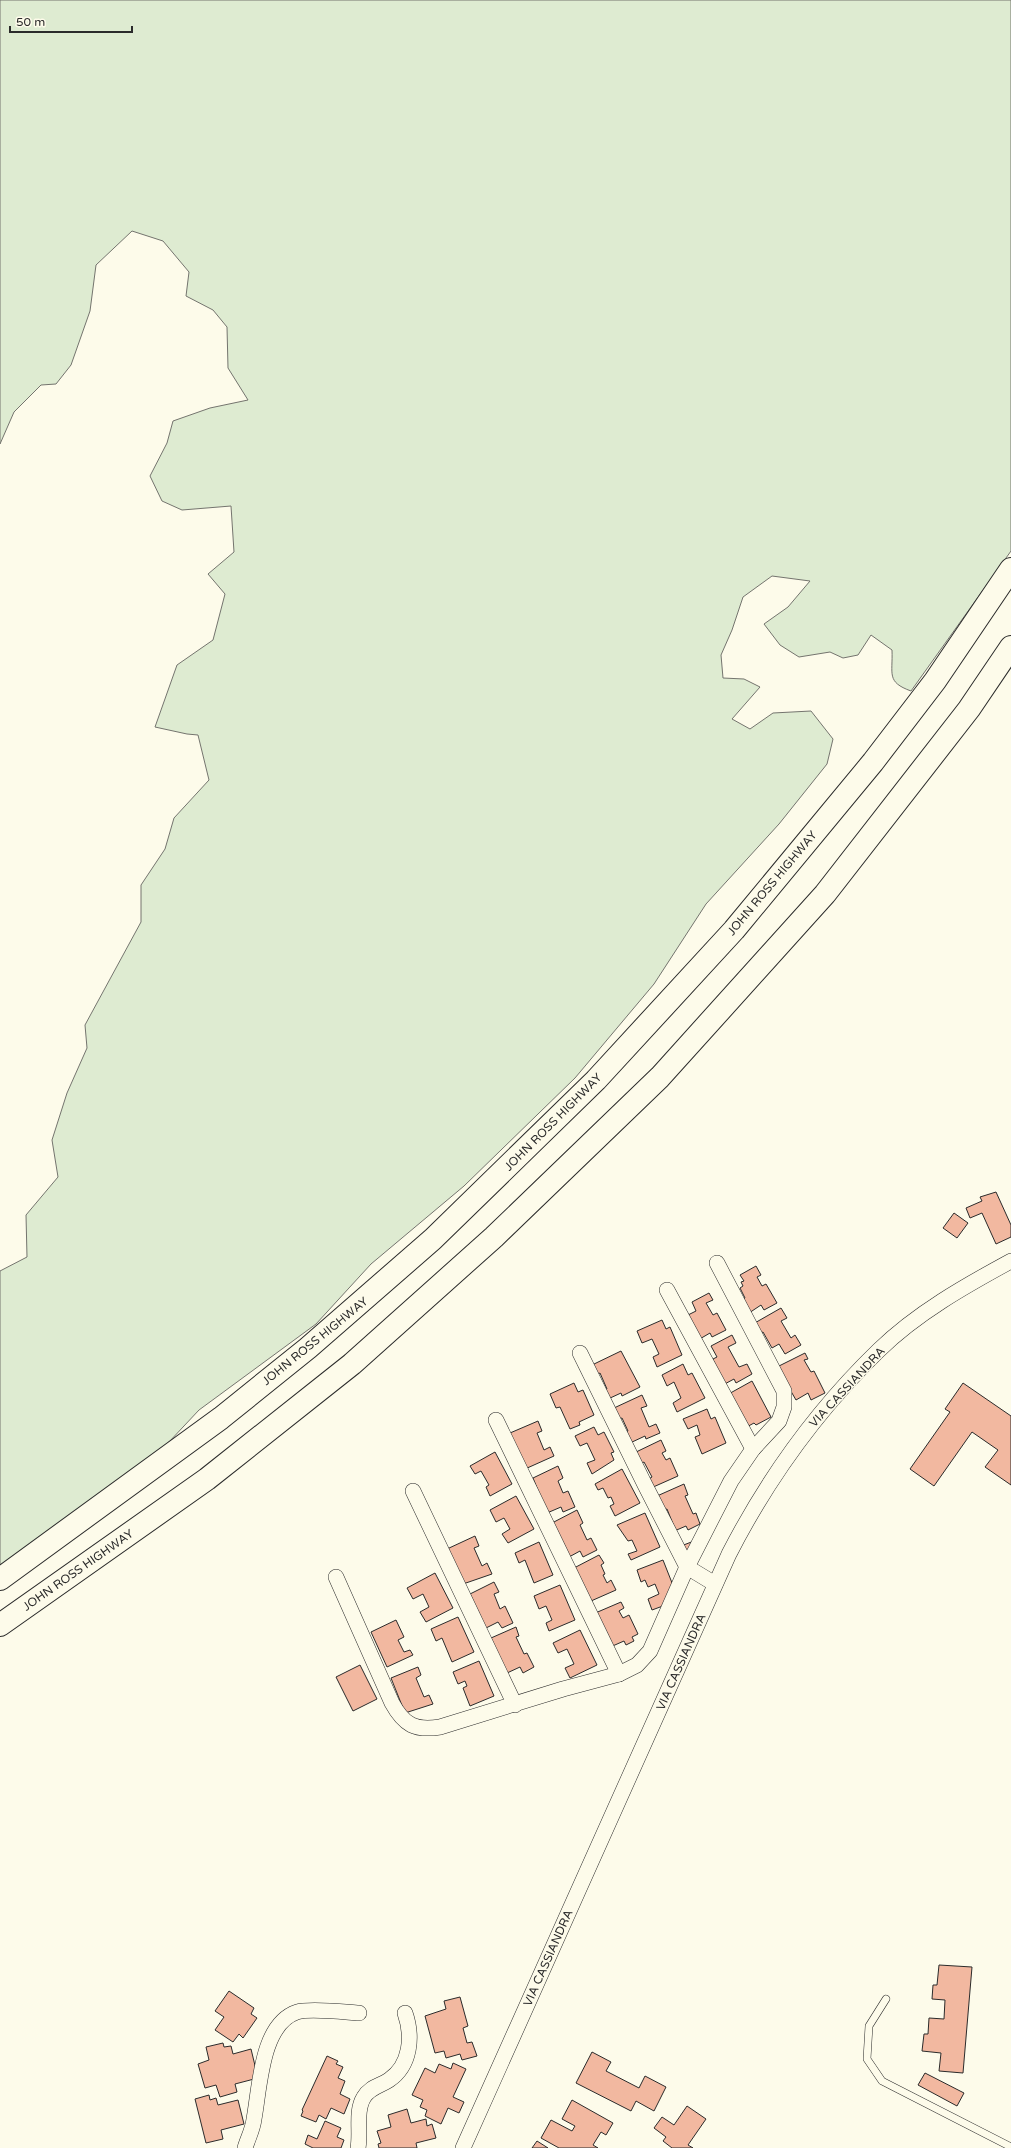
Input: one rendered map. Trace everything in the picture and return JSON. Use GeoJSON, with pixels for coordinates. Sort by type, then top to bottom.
{"type":"FeatureCollection","features":[{"type":"Feature","properties":{"kind":"main road","name":"JOHN ROSS HIGHWAY"},"geometry":{"type":"LineString","coordinates":[[0,1579],[221,1418],[320,1338],[433,1239],[596,1080],[734,930],[873,762],[935,681],[1011,570]]}},
{"type":"Feature","properties":{"kind":"main road","name":"JOHN ROSS HIGHWAY"},"geometry":{"type":"LineString","coordinates":[[0,1625],[213,1474],[352,1364],[512,1221],[660,1077],[825,894],[969,709],[1011,647]]}},
{"type":"Feature","properties":{"kind":"street","name":"VIA CASSIANDRA"},"geometry":{"type":"LineString","coordinates":[[463,2148],[715,1584],[752,1510],[775,1472],[802,1435],[879,1350],[912,1323],[964,1287],[1011,1260]]}},
{"type":"Feature","properties":{"kind":"street"},"geometry":{"type":"LineString","coordinates":[[336,1577],[392,1703],[398,1714],[405,1721],[415,1727],[425,1729],[440,1728],[620,1674],[637,1665],[650,1651],[688,1567],[731,1481],[753,1449],[779,1421],[782,1415],[784,1391],[717,1263]]}},
{"type":"Feature","properties":{"kind":"street"},"geometry":{"type":"LineString","coordinates":[[667,1290],[753,1449]]}},
{"type":"Feature","properties":{"kind":"street"},"geometry":{"type":"LineString","coordinates":[[580,1353],[645,1485],[688,1567],[715,1584]]}},
{"type":"Feature","properties":{"kind":"street"},"geometry":{"type":"LineString","coordinates":[[496,1420],[620,1674]]}},
{"type":"Feature","properties":{"kind":"street"},"geometry":{"type":"LineString","coordinates":[[413,1491],[515,1705]]}},
{"type":"Feature","properties":{"kind":"street"},"geometry":{"type":"LineString","coordinates":[[245,2148],[254,2121],[263,2062],[276,2029],[286,2017],[299,2012],[359,2013]]}},
{"type":"Feature","properties":{"kind":"street"},"geometry":{"type":"LineString","coordinates":[[358,2148],[360,2108],[364,2098],[370,2089],[396,2074],[409,2048],[411,2036],[405,2013]]}},
{"type":"Feature","properties":{"kind":"lane"},"geometry":{"type":"LineString","coordinates":[[886,1999],[869,2026],[867,2059],[882,2081],[1011,2147]]}},
{"type":"Feature","properties":{"kind":"green space"},"geometry":{"type":"Polygon","coordinates":[[[0,0],[1011,0],[1011,551],[911,691],[903,688],[894,680],[892,676],[892,650],[871,635],[858,655],[843,658],[830,652],[799,657],[780,645],[764,624],[788,607],[810,581],[772,576],[743,597],[732,630],[721,655],[723,678],[744,679],[760,687],[732,719],[750,729],[773,713],[811,711],[833,739],[827,764],[779,824],[706,904],[654,984],[575,1078],[464,1186],[371,1264],[316,1324],[199,1410],[153,1459],[0,1570],[0,1271],[27,1257],[26,1215],[58,1177],[52,1140],[67,1093],[87,1048],[85,1025],[141,922],[141,885],[165,849],[174,818],[209,780],[198,735],[155,727],[177,665],[213,640],[225,594],[208,574],[234,552],[231,506],[182,510],[162,501],[150,476],[167,443],[173,421],[210,408],[248,400],[228,368],[227,327],[213,310],[186,296],[189,272],[163,241],[132,231],[96,265],[90,311],[71,365],[56,384],[41,385],[14,412],[0,444],[0,0]]]}},
{"type":"Feature","properties":{"kind":"building"},"geometry":{"type":"Polygon","coordinates":[[[996,1192],[1011,1225],[1011,1237],[996,1244],[982,1213],[970,1218],[966,1208],[982,1201],[980,1197],[996,1192]]]}},
{"type":"Feature","properties":{"kind":"building"},"geometry":{"type":"Polygon","coordinates":[[[954,1213],[968,1223],[957,1238],[943,1228],[954,1213]]]}},
{"type":"Feature","properties":{"kind":"building"},"geometry":{"type":"Polygon","coordinates":[[[756,1266],[761,1275],[757,1277],[762,1286],[766,1284],[777,1303],[764,1310],[761,1305],[749,1313],[742,1300],[745,1298],[740,1288],[743,1286],[741,1282],[744,1281],[740,1275],[756,1266]]]}},
{"type":"Feature","properties":{"kind":"building"},"geometry":{"type":"Polygon","coordinates":[[[709,1293],[713,1300],[706,1303],[713,1315],[717,1313],[726,1330],[712,1337],[710,1333],[698,1340],[688,1315],[696,1311],[692,1302],[709,1293]]]}},
{"type":"Feature","properties":{"kind":"building"},"geometry":{"type":"Polygon","coordinates":[[[781,1308],[787,1318],[781,1321],[791,1338],[795,1335],[801,1345],[785,1354],[779,1344],[772,1348],[763,1332],[758,1334],[753,1324],[781,1308]]]}},
{"type":"Feature","properties":{"kind":"building"},"geometry":{"type":"Polygon","coordinates":[[[662,1320],[666,1329],[670,1327],[682,1355],[657,1367],[653,1357],[659,1354],[652,1339],[642,1343],[637,1331],[662,1320]]]}},
{"type":"Feature","properties":{"kind":"building"},"geometry":{"type":"Polygon","coordinates":[[[732,1335],[736,1343],[728,1347],[739,1367],[747,1364],[752,1374],[736,1383],[734,1379],[721,1386],[713,1359],[717,1357],[711,1346],[732,1335]]]}},
{"type":"Feature","properties":{"kind":"building"},"geometry":{"type":"Polygon","coordinates":[[[621,1351],[640,1387],[622,1396],[621,1393],[608,1399],[604,1391],[607,1389],[600,1373],[596,1375],[592,1365],[621,1351]]]}},
{"type":"Feature","properties":{"kind":"building"},"geometry":{"type":"Polygon","coordinates":[[[805,1353],[808,1359],[804,1360],[811,1372],[814,1371],[825,1393],[811,1400],[808,1393],[796,1400],[777,1367],[805,1353]]]}},
{"type":"Feature","properties":{"kind":"building"},"geometry":{"type":"Polygon","coordinates":[[[683,1364],[688,1375],[692,1373],[705,1398],[677,1412],[673,1403],[681,1398],[674,1382],[667,1386],[662,1375],[683,1364]]]}},
{"type":"Feature","properties":{"kind":"building"},"geometry":{"type":"Polygon","coordinates":[[[752,1381],[771,1417],[756,1425],[754,1423],[743,1429],[725,1396],[752,1381]]]}},
{"type":"Feature","properties":{"kind":"building"},"geometry":{"type":"Polygon","coordinates":[[[574,1383],[578,1392],[583,1390],[594,1415],[579,1422],[580,1425],[570,1429],[560,1407],[556,1408],[550,1394],[574,1383]]]}},
{"type":"Feature","properties":{"kind":"building"},"geometry":{"type":"Polygon","coordinates":[[[963,1383],[1011,1416],[1011,1485],[985,1467],[998,1450],[972,1432],[934,1486],[910,1469],[950,1412],[945,1409],[963,1383]]]}},
{"type":"Feature","properties":{"kind":"building"},"geometry":{"type":"Polygon","coordinates":[[[642,1395],[647,1406],[641,1408],[649,1427],[656,1424],[660,1433],[646,1439],[645,1436],[630,1443],[625,1432],[628,1431],[622,1418],[619,1419],[614,1408],[642,1395]]]}},
{"type":"Feature","properties":{"kind":"building"},"geometry":{"type":"Polygon","coordinates":[[[707,1409],[711,1419],[715,1417],[726,1443],[702,1454],[695,1437],[700,1435],[697,1425],[688,1429],[683,1419],[707,1409]]]}},
{"type":"Feature","properties":{"kind":"building"},"geometry":{"type":"Polygon","coordinates":[[[538,1421],[542,1431],[537,1433],[544,1450],[550,1447],[554,1456],[525,1469],[510,1433],[538,1421]]]}},
{"type":"Feature","properties":{"kind":"building"},"geometry":{"type":"Polygon","coordinates":[[[594,1427],[598,1435],[604,1432],[614,1452],[611,1453],[614,1460],[592,1474],[587,1463],[595,1460],[587,1443],[580,1446],[575,1436],[594,1427]]]}},
{"type":"Feature","properties":{"kind":"building"},"geometry":{"type":"Polygon","coordinates":[[[661,1440],[666,1451],[662,1453],[666,1460],[670,1458],[678,1476],[651,1488],[647,1480],[652,1477],[644,1462],[640,1464],[634,1453],[661,1440]]]}},
{"type":"Feature","properties":{"kind":"building"},"geometry":{"type":"Polygon","coordinates":[[[495,1452],[512,1484],[490,1496],[486,1487],[489,1485],[481,1471],[475,1474],[470,1466],[495,1452]]]}},
{"type":"Feature","properties":{"kind":"building"},"geometry":{"type":"Polygon","coordinates":[[[558,1466],[563,1478],[558,1481],[563,1493],[568,1491],[575,1507],[563,1512],[561,1507],[547,1513],[533,1478],[558,1466]]]}},
{"type":"Feature","properties":{"kind":"building"},"geometry":{"type":"Polygon","coordinates":[[[622,1469],[640,1503],[615,1516],[610,1506],[614,1504],[611,1497],[608,1498],[603,1488],[598,1490],[595,1484],[622,1469]]]}},
{"type":"Feature","properties":{"kind":"building"},"geometry":{"type":"Polygon","coordinates":[[[684,1484],[688,1495],[685,1496],[693,1514],[696,1513],[700,1524],[688,1530],[686,1526],[672,1532],[673,1524],[667,1509],[663,1510],[657,1496],[684,1484]]]}},
{"type":"Feature","properties":{"kind":"building"},"geometry":{"type":"Polygon","coordinates":[[[516,1496],[534,1529],[508,1543],[502,1534],[510,1529],[504,1518],[496,1522],[490,1510],[516,1496]]]}},
{"type":"Feature","properties":{"kind":"building"},"geometry":{"type":"Polygon","coordinates":[[[577,1510],[583,1523],[580,1525],[587,1540],[591,1538],[597,1550],[583,1557],[580,1551],[569,1557],[552,1523],[577,1510]]]}},
{"type":"Feature","properties":{"kind":"building"},"geometry":{"type":"Polygon","coordinates":[[[645,1513],[660,1547],[631,1560],[628,1554],[637,1551],[632,1540],[628,1541],[617,1525],[645,1513]]]}},
{"type":"Feature","properties":{"kind":"building"},"geometry":{"type":"Polygon","coordinates":[[[475,1536],[479,1546],[474,1548],[482,1566],[487,1563],[492,1574],[463,1584],[447,1549],[475,1536]]]}},
{"type":"Feature","properties":{"kind":"building"},"geometry":{"type":"Polygon","coordinates":[[[694,1541],[696,1549],[683,1553],[681,1546],[694,1541]]]}},
{"type":"Feature","properties":{"kind":"building"},"geometry":{"type":"Polygon","coordinates":[[[539,1542],[553,1575],[534,1583],[525,1560],[519,1563],[515,1553],[539,1542]]]}},
{"type":"Feature","properties":{"kind":"building"},"geometry":{"type":"Polygon","coordinates":[[[599,1555],[604,1563],[601,1565],[605,1574],[603,1575],[607,1583],[611,1580],[616,1590],[591,1601],[574,1568],[599,1555]]]}},
{"type":"Feature","properties":{"kind":"building"},"geometry":{"type":"Polygon","coordinates":[[[663,1560],[676,1593],[671,1603],[652,1610],[648,1599],[659,1594],[655,1584],[648,1587],[645,1580],[641,1582],[637,1570],[663,1560]]]}},
{"type":"Feature","properties":{"kind":"building"},"geometry":{"type":"Polygon","coordinates":[[[435,1573],[453,1608],[426,1622],[420,1612],[429,1607],[423,1594],[413,1599],[407,1588],[435,1573]]]}},
{"type":"Feature","properties":{"kind":"building"},"geometry":{"type":"Polygon","coordinates":[[[494,1582],[499,1592],[494,1594],[500,1609],[505,1606],[513,1623],[502,1628],[498,1622],[486,1628],[470,1594],[494,1582]]]}},
{"type":"Feature","properties":{"kind":"building"},"geometry":{"type":"Polygon","coordinates":[[[560,1585],[575,1620],[549,1631],[546,1623],[552,1620],[546,1606],[539,1609],[534,1596],[560,1585]]]}},
{"type":"Feature","properties":{"kind":"building"},"geometry":{"type":"Polygon","coordinates":[[[621,1602],[624,1608],[619,1611],[623,1618],[629,1615],[638,1634],[632,1637],[634,1641],[626,1645],[624,1641],[608,1648],[593,1614],[621,1602]]]}},
{"type":"Feature","properties":{"kind":"building"},"geometry":{"type":"Polygon","coordinates":[[[458,1617],[474,1652],[452,1662],[442,1638],[436,1641],[431,1629],[458,1617]]]}},
{"type":"Feature","properties":{"kind":"building"},"geometry":{"type":"Polygon","coordinates":[[[396,1620],[404,1637],[398,1640],[404,1652],[410,1650],[413,1655],[387,1667],[371,1632],[396,1620]]]}},
{"type":"Feature","properties":{"kind":"building"},"geometry":{"type":"Polygon","coordinates":[[[516,1627],[519,1636],[516,1637],[524,1654],[527,1653],[534,1667],[523,1673],[520,1667],[507,1673],[491,1638],[516,1627]]]}},
{"type":"Feature","properties":{"kind":"building"},"geometry":{"type":"Polygon","coordinates":[[[580,1630],[597,1665],[570,1678],[565,1668],[574,1664],[567,1649],[558,1653],[553,1643],[580,1630]]]}},
{"type":"Feature","properties":{"kind":"building"},"geometry":{"type":"Polygon","coordinates":[[[479,1661],[494,1696],[470,1706],[463,1688],[467,1686],[465,1681],[458,1684],[453,1672],[479,1661]]]}},
{"type":"Feature","properties":{"kind":"building"},"geometry":{"type":"Polygon","coordinates":[[[360,1665],[377,1699],[353,1711],[336,1677],[360,1665]]]}},
{"type":"Feature","properties":{"kind":"building"},"geometry":{"type":"Polygon","coordinates":[[[418,1667],[421,1675],[416,1678],[424,1697],[429,1695],[433,1704],[405,1713],[391,1678],[418,1667]]]}},
{"type":"Feature","properties":{"kind":"building"},"geometry":{"type":"Polygon","coordinates":[[[939,1965],[972,1967],[963,2073],[939,2071],[941,2053],[922,2051],[924,2034],[928,2034],[929,2018],[944,2019],[945,2000],[932,1999],[933,1985],[937,1985],[939,1965]]]}},
{"type":"Feature","properties":{"kind":"building"},"geometry":{"type":"Polygon","coordinates":[[[229,1991],[254,2008],[251,2014],[257,2018],[243,2038],[239,2034],[233,2042],[215,2030],[224,2017],[215,2011],[229,1991]]]}},
{"type":"Feature","properties":{"kind":"building"},"geometry":{"type":"Polygon","coordinates":[[[460,1997],[468,2026],[463,2028],[467,2043],[472,2042],[477,2056],[462,2060],[460,2054],[446,2058],[444,2051],[435,2053],[425,2016],[446,2009],[444,2001],[460,1997]]]}},
{"type":"Feature","properties":{"kind":"building"},"geometry":{"type":"Polygon","coordinates":[[[223,2043],[224,2047],[231,2046],[233,2054],[251,2049],[258,2078],[235,2084],[237,2092],[220,2097],[216,2085],[205,2088],[198,2064],[209,2060],[206,2047],[223,2043]]]}},
{"type":"Feature","properties":{"kind":"building"},"geometry":{"type":"Polygon","coordinates":[[[592,2052],[611,2062],[606,2071],[639,2088],[645,2076],[666,2087],[654,2111],[636,2101],[631,2111],[576,2083],[592,2052]]]}},
{"type":"Feature","properties":{"kind":"building"},"geometry":{"type":"Polygon","coordinates":[[[327,2056],[338,2061],[336,2064],[343,2067],[338,2078],[345,2081],[340,2094],[350,2099],[344,2114],[331,2108],[326,2119],[319,2115],[316,2122],[301,2116],[302,2110],[327,2056]]]}},
{"type":"Feature","properties":{"kind":"building"},"geometry":{"type":"Polygon","coordinates":[[[453,2063],[466,2069],[453,2097],[464,2102],[459,2113],[448,2108],[441,2124],[425,2116],[427,2110],[420,2107],[423,2100],[412,2095],[425,2068],[435,2073],[439,2064],[451,2069],[453,2063]]]}},
{"type":"Feature","properties":{"kind":"building"},"geometry":{"type":"Polygon","coordinates":[[[925,2073],[964,2093],[957,2106],[918,2085],[925,2073]]]}},
{"type":"Feature","properties":{"kind":"building"},"geometry":{"type":"Polygon","coordinates":[[[209,2095],[210,2100],[216,2098],[218,2105],[238,2100],[244,2124],[221,2130],[223,2139],[206,2143],[195,2099],[209,2095]]]}},
{"type":"Feature","properties":{"kind":"building"},"geometry":{"type":"Polygon","coordinates":[[[572,2100],[613,2123],[606,2135],[601,2132],[593,2145],[598,2148],[559,2148],[541,2138],[551,2120],[572,2131],[575,2126],[562,2119],[572,2100]]]}},
{"type":"Feature","properties":{"kind":"building"},"geometry":{"type":"Polygon","coordinates":[[[687,2106],[706,2119],[688,2145],[693,2148],[672,2148],[663,2141],[666,2137],[654,2128],[662,2117],[674,2125],[687,2106]]]}},
{"type":"Feature","properties":{"kind":"building"},"geometry":{"type":"Polygon","coordinates":[[[407,2109],[411,2123],[426,2119],[427,2126],[432,2124],[436,2138],[416,2143],[417,2148],[379,2148],[378,2144],[381,2143],[377,2131],[391,2127],[388,2115],[407,2109]]]}},
{"type":"Feature","properties":{"kind":"building"},"geometry":{"type":"Polygon","coordinates":[[[325,2121],[341,2128],[337,2137],[344,2140],[341,2148],[313,2148],[305,2144],[308,2135],[317,2139],[325,2121]]]}},
{"type":"Feature","properties":{"kind":"building"},"geometry":{"type":"Polygon","coordinates":[[[537,2141],[548,2148],[532,2148],[537,2141]]]}}]}
